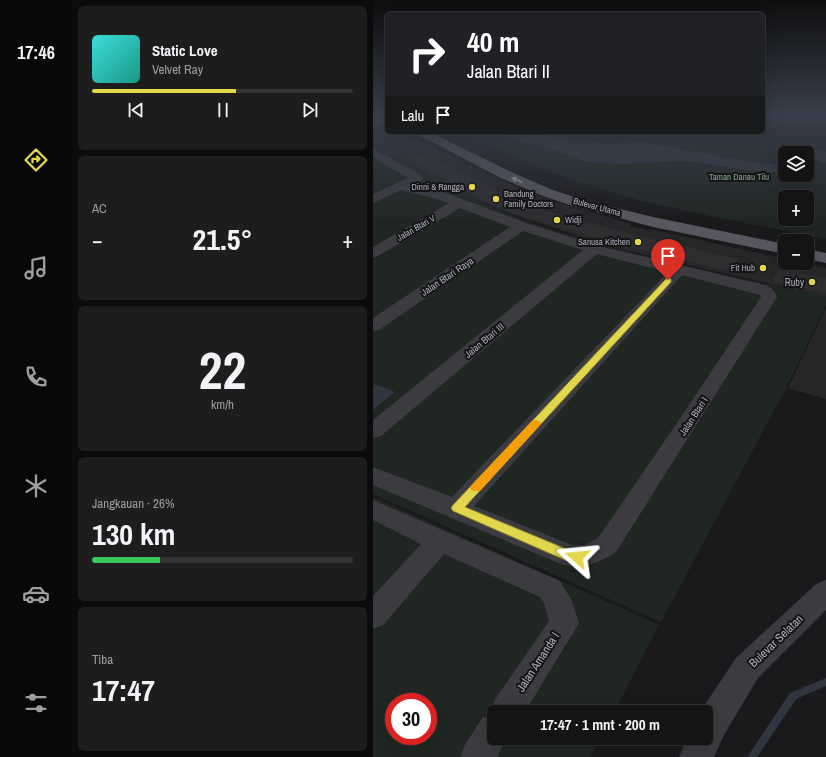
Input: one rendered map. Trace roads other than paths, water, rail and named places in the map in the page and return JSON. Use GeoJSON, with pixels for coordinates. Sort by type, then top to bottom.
{"type":"FeatureCollection","features":[{"type":"Feature","properties":{"kind":"main road","name":"Bulevar Utama"},"geometry":{"type":"LineString","coordinates":[[459,151],[504,174],[548,193],[778,238]]}},
{"type":"Feature","properties":{"kind":"main road","name":"Bulevar Utama"},"geometry":{"type":"LineString","coordinates":[[483,151],[562,186],[582,199],[653,222],[778,248]]}},
{"type":"Feature","properties":{"kind":"main road"},"geometry":{"type":"LineString","coordinates":[[548,193],[562,186]]}},
{"type":"Feature","properties":{"kind":"main road"},"geometry":{"type":"LineString","coordinates":[[814,245],[826,248]]}},
{"type":"Feature","properties":{"kind":"main road"},"geometry":{"type":"LineString","coordinates":[[814,255],[826,258]]}},
{"type":"Feature","properties":{"kind":"street"},"geometry":{"type":"LineString","coordinates":[[373,200],[417,178],[375,154]]}},
{"type":"Feature","properties":{"kind":"street"},"geometry":{"type":"LineString","coordinates":[[373,474],[457,508],[678,270],[594,249],[521,226],[441,196],[399,186]]}},
{"type":"Feature","properties":{"kind":"street","name":"Jalan Btari V"},"geometry":{"type":"LineString","coordinates":[[373,253],[459,203]]}},
{"type":"Feature","properties":{"kind":"street","name":"Jalan Btari Raya"},"geometry":{"type":"LineString","coordinates":[[373,326],[521,226]]}},
{"type":"Feature","properties":{"kind":"street","name":"Jalan Btari III"},"geometry":{"type":"LineString","coordinates":[[373,431],[594,249]]}},
{"type":"Feature","properties":{"kind":"street","name":"Jalan Btari I"},"geometry":{"type":"LineString","coordinates":[[457,508],[570,556],[577,557],[595,553],[607,545],[689,422],[769,297],[767,292],[759,288],[678,270]]}},
{"type":"Feature","properties":{"kind":"street"},"geometry":{"type":"LineString","coordinates":[[373,509],[440,541],[373,616]]}},
{"type":"Feature","properties":{"kind":"street","name":"Jalan Amanda I"},"geometry":{"type":"LineString","coordinates":[[440,541],[550,589],[557,599],[564,623],[511,705]]}},
{"type":"Feature","properties":{"kind":"street","name":"Bulevar Selatan"},"geometry":{"type":"LineString","coordinates":[[713,725],[747,668],[826,592]]}},
{"type":"Feature","properties":{"kind":"street"},"geometry":{"type":"LineString","coordinates":[[477,757],[487,741]]}},
{"type":"Feature","properties":{"kind":"street","name":"Bulevar Selatan"},"geometry":{"type":"LineString","coordinates":[[696,757],[702,745]]}},
{"type":"Feature","properties":{"kind":"waterway"},"geometry":{"type":"LineString","coordinates":[[752,757],[793,696],[826,682]]}},
{"type":"Feature","properties":{"kind":"place","name":"Dinni & Rangga"},"geometry":{"type":"Point","coordinates":[472,187]}},
{"type":"Feature","properties":{"kind":"place","name":"Bandung Family Doctors"},"geometry":{"type":"Point","coordinates":[496,199]}},
{"type":"Feature","properties":{"kind":"place","name":"Widji"},"geometry":{"type":"Point","coordinates":[557,220]}},
{"type":"Feature","properties":{"kind":"place","name":"Sanusa Kitchen"},"geometry":{"type":"Point","coordinates":[638,242]}},
{"type":"Feature","properties":{"kind":"place","name":"Fit Hub"},"geometry":{"type":"Point","coordinates":[763,268]}},
{"type":"Feature","properties":{"kind":"place","name":"Ruby"},"geometry":{"type":"Point","coordinates":[812,282]}},
{"type":"Feature","properties":{"kind":"park label","name":"Taman Danau Tilu"},"geometry":{"type":"Point","coordinates":[739,177]}}]}
